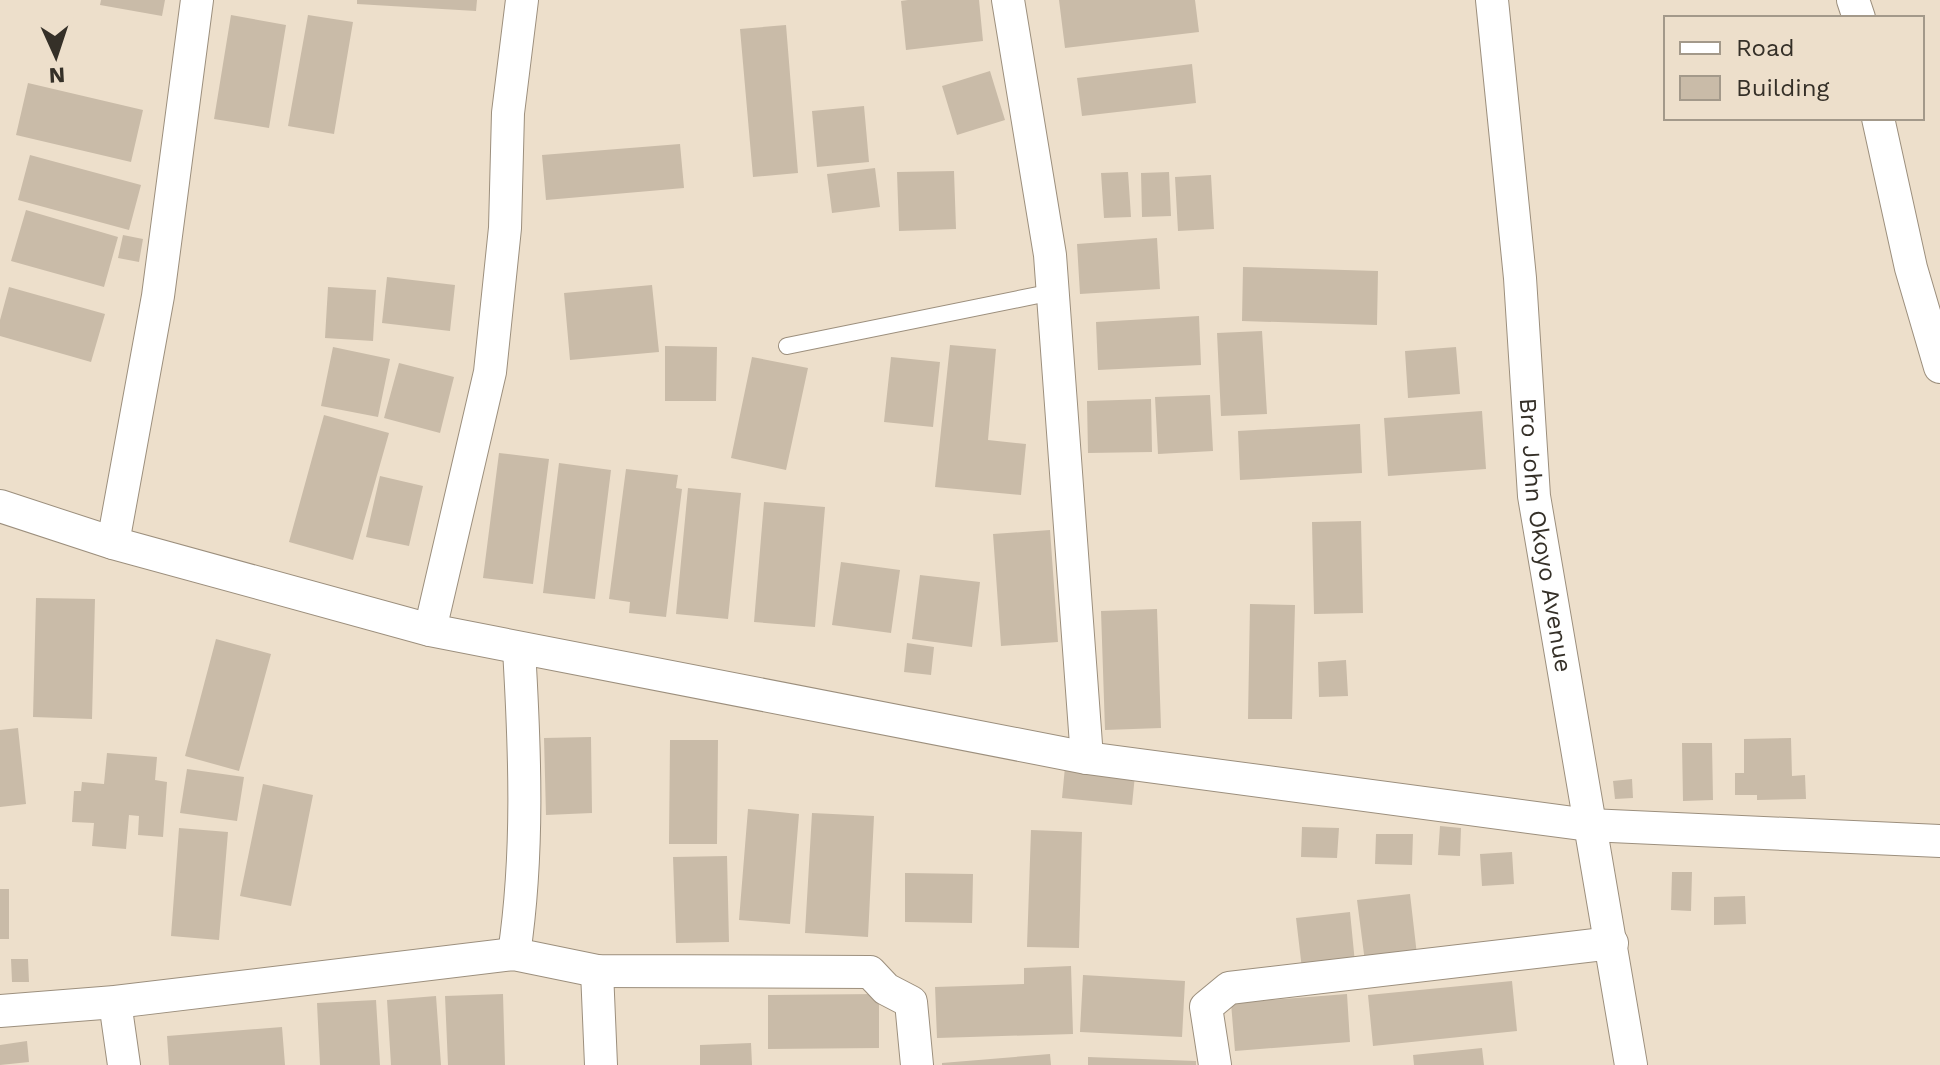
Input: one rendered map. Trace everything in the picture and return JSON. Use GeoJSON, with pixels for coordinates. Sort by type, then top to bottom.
{"type":"FeatureCollection","features":[{"type":"Feature","properties":{"kind":"street"},"geometry":{"type":"LineString","coordinates":[[113,543],[158,296],[197,0]]}},
{"type":"Feature","properties":{"kind":"street"},"geometry":{"type":"LineString","coordinates":[[430,630],[490,372],[505,228],[508,113],[522,0]]}},
{"type":"Feature","properties":{"kind":"street"},"geometry":{"type":"LineString","coordinates":[[1008,0],[1032,133],[1053,292],[1087,758]]}},
{"type":"Feature","properties":{"kind":"street","name":"Bro John Okoyo Avenue"},"geometry":{"type":"LineString","coordinates":[[1492,0],[1520,278],[1534,496],[1631,1065]]}},
{"type":"Feature","properties":{"kind":"street"},"geometry":{"type":"LineString","coordinates":[[1878,120],[1911,268],[1940,367]]}},
{"type":"Feature","properties":{"kind":"street"},"geometry":{"type":"LineString","coordinates":[[0,506],[113,543],[430,630],[1087,758],[1589,825],[1940,841]]}},
{"type":"Feature","properties":{"kind":"street"},"geometry":{"type":"LineString","coordinates":[[514,954],[523,889],[524,748],[519,649]]}},
{"type":"Feature","properties":{"kind":"street"},"geometry":{"type":"LineString","coordinates":[[1215,1065],[1206,1007],[1229,988],[1612,943]]}},
{"type":"Feature","properties":{"kind":"street"},"geometry":{"type":"LineString","coordinates":[[0,1011],[115,1002],[514,954],[597,971],[870,972],[886,989],[911,1002],[917,1065]]}},
{"type":"Feature","properties":{"kind":"street"},"geometry":{"type":"LineString","coordinates":[[597,971],[601,1065]]}},
{"type":"Feature","properties":{"kind":"street"},"geometry":{"type":"LineString","coordinates":[[115,1002],[124,1065]]}},
{"type":"Feature","properties":{"kind":"lane"},"geometry":{"type":"LineString","coordinates":[[787,346],[1053,292]]}},
{"type":"Feature","properties":{"kind":"building"},"geometry":{"type":"Polygon","coordinates":[[[101,0],[165,0],[162,16],[100,5],[101,0]]]}},
{"type":"Feature","properties":{"kind":"building"},"geometry":{"type":"Polygon","coordinates":[[[357,0],[477,0],[476,11],[357,4],[357,0]]]}},
{"type":"Feature","properties":{"kind":"building"},"geometry":{"type":"Polygon","coordinates":[[[979,0],[983,41],[906,50],[901,1],[979,0]]]}},
{"type":"Feature","properties":{"kind":"building"},"geometry":{"type":"Polygon","coordinates":[[[1059,0],[1195,0],[1199,32],[1065,48],[1059,0]]]}},
{"type":"Feature","properties":{"kind":"building"},"geometry":{"type":"Polygon","coordinates":[[[231,15],[286,25],[269,128],[214,119],[231,15]]]}},
{"type":"Feature","properties":{"kind":"building"},"geometry":{"type":"Polygon","coordinates":[[[308,15],[353,22],[334,134],[288,126],[308,15]]]}},
{"type":"Feature","properties":{"kind":"building"},"geometry":{"type":"Polygon","coordinates":[[[786,25],[798,173],[753,177],[740,29],[786,25]]]}},
{"type":"Feature","properties":{"kind":"building"},"geometry":{"type":"Polygon","coordinates":[[[1192,64],[1196,103],[1082,116],[1077,78],[1192,64]]]}},
{"type":"Feature","properties":{"kind":"building"},"geometry":{"type":"Polygon","coordinates":[[[990,71],[1005,120],[957,135],[942,86],[990,71]]]}},
{"type":"Feature","properties":{"kind":"building"},"geometry":{"type":"Polygon","coordinates":[[[28,83],[143,110],[131,162],[16,135],[28,83]]]}},
{"type":"Feature","properties":{"kind":"building"},"geometry":{"type":"Polygon","coordinates":[[[864,106],[869,162],[817,167],[812,111],[864,106]]]}},
{"type":"Feature","properties":{"kind":"building"},"geometry":{"type":"Polygon","coordinates":[[[680,144],[684,188],[546,200],[542,155],[680,144]]]}},
{"type":"Feature","properties":{"kind":"building"},"geometry":{"type":"Polygon","coordinates":[[[30,155],[141,185],[129,230],[18,200],[30,155]]]}},
{"type":"Feature","properties":{"kind":"building"},"geometry":{"type":"Polygon","coordinates":[[[875,168],[880,207],[832,213],[827,174],[875,168]]]}},
{"type":"Feature","properties":{"kind":"building"},"geometry":{"type":"Polygon","coordinates":[[[954,171],[956,229],[899,231],[897,172],[954,171]]]}},
{"type":"Feature","properties":{"kind":"building"},"geometry":{"type":"Polygon","coordinates":[[[1128,172],[1131,217],[1104,218],[1101,173],[1128,172]]]}},
{"type":"Feature","properties":{"kind":"building"},"geometry":{"type":"Polygon","coordinates":[[[1169,172],[1171,216],[1142,217],[1141,173],[1169,172]]]}},
{"type":"Feature","properties":{"kind":"building"},"geometry":{"type":"Polygon","coordinates":[[[1211,175],[1214,229],[1178,231],[1175,177],[1211,175]]]}},
{"type":"Feature","properties":{"kind":"building"},"geometry":{"type":"Polygon","coordinates":[[[26,210],[118,237],[104,287],[11,261],[26,210]]]}},
{"type":"Feature","properties":{"kind":"building"},"geometry":{"type":"Polygon","coordinates":[[[123,235],[143,239],[139,262],[118,258],[123,235]]]}},
{"type":"Feature","properties":{"kind":"building"},"geometry":{"type":"Polygon","coordinates":[[[1157,238],[1160,289],[1080,294],[1077,244],[1157,238]]]}},
{"type":"Feature","properties":{"kind":"building"},"geometry":{"type":"Polygon","coordinates":[[[1243,267],[1378,271],[1377,325],[1242,321],[1243,267]]]}},
{"type":"Feature","properties":{"kind":"building"},"geometry":{"type":"Polygon","coordinates":[[[387,277],[455,285],[450,331],[382,323],[387,277]]]}},
{"type":"Feature","properties":{"kind":"building"},"geometry":{"type":"Polygon","coordinates":[[[652,285],[659,352],[570,360],[564,293],[652,285]]]}},
{"type":"Feature","properties":{"kind":"building"},"geometry":{"type":"Polygon","coordinates":[[[9,287],[105,314],[91,362],[0,336],[0,320],[9,287]]]}},
{"type":"Feature","properties":{"kind":"building"},"geometry":{"type":"Polygon","coordinates":[[[328,287],[376,290],[373,341],[325,338],[328,287]]]}},
{"type":"Feature","properties":{"kind":"building"},"geometry":{"type":"Polygon","coordinates":[[[1199,316],[1201,365],[1098,370],[1096,322],[1199,316]]]}},
{"type":"Feature","properties":{"kind":"building"},"geometry":{"type":"Polygon","coordinates":[[[1262,331],[1267,414],[1221,416],[1217,333],[1262,331]]]}},
{"type":"Feature","properties":{"kind":"building"},"geometry":{"type":"Polygon","coordinates":[[[950,345],[996,349],[988,440],[1026,444],[1021,495],[935,487],[950,345]]]}},
{"type":"Feature","properties":{"kind":"building"},"geometry":{"type":"Polygon","coordinates":[[[665,346],[717,347],[716,401],[665,401],[665,346]]]}},
{"type":"Feature","properties":{"kind":"building"},"geometry":{"type":"Polygon","coordinates":[[[333,347],[390,359],[378,417],[321,406],[333,347]]]}},
{"type":"Feature","properties":{"kind":"building"},"geometry":{"type":"Polygon","coordinates":[[[1456,347],[1460,394],[1408,398],[1405,351],[1456,347]]]}},
{"type":"Feature","properties":{"kind":"building"},"geometry":{"type":"Polygon","coordinates":[[[752,357],[808,368],[786,470],[731,458],[752,357]]]}},
{"type":"Feature","properties":{"kind":"building"},"geometry":{"type":"Polygon","coordinates":[[[891,357],[940,362],[933,427],[884,422],[891,357]]]}},
{"type":"Feature","properties":{"kind":"building"},"geometry":{"type":"Polygon","coordinates":[[[399,363],[454,377],[440,433],[384,418],[399,363]]]}},
{"type":"Feature","properties":{"kind":"building"},"geometry":{"type":"Polygon","coordinates":[[[1210,395],[1213,451],[1158,454],[1155,397],[1210,395]]]}},
{"type":"Feature","properties":{"kind":"building"},"geometry":{"type":"Polygon","coordinates":[[[1151,399],[1152,452],[1088,453],[1087,401],[1151,399]]]}},
{"type":"Feature","properties":{"kind":"building"},"geometry":{"type":"Polygon","coordinates":[[[1482,411],[1486,469],[1388,476],[1384,418],[1482,411]]]}},
{"type":"Feature","properties":{"kind":"building"},"geometry":{"type":"Polygon","coordinates":[[[324,415],[389,433],[353,560],[289,542],[324,415]]]}},
{"type":"Feature","properties":{"kind":"building"},"geometry":{"type":"Polygon","coordinates":[[[1360,424],[1362,473],[1240,480],[1238,431],[1360,424]]]}},
{"type":"Feature","properties":{"kind":"building"},"geometry":{"type":"Polygon","coordinates":[[[499,453],[549,459],[533,584],[483,578],[499,453]]]}},
{"type":"Feature","properties":{"kind":"building"},"geometry":{"type":"Polygon","coordinates":[[[559,463],[611,470],[595,599],[543,593],[559,463]]]}},
{"type":"Feature","properties":{"kind":"building"},"geometry":{"type":"Polygon","coordinates":[[[626,469],[678,475],[676,488],[682,489],[666,617],[629,613],[630,602],[609,599],[626,469]]]}},
{"type":"Feature","properties":{"kind":"building"},"geometry":{"type":"Polygon","coordinates":[[[380,476],[423,486],[409,546],[366,537],[380,476]]]}},
{"type":"Feature","properties":{"kind":"building"},"geometry":{"type":"Polygon","coordinates":[[[688,488],[741,493],[728,619],[676,614],[688,488]]]}},
{"type":"Feature","properties":{"kind":"building"},"geometry":{"type":"Polygon","coordinates":[[[764,502],[825,507],[815,627],[754,622],[764,502]]]}},
{"type":"Feature","properties":{"kind":"building"},"geometry":{"type":"Polygon","coordinates":[[[1361,521],[1363,613],[1314,614],[1312,522],[1361,521]]]}},
{"type":"Feature","properties":{"kind":"building"},"geometry":{"type":"Polygon","coordinates":[[[1050,530],[1058,642],[1001,646],[993,534],[1050,530]]]}},
{"type":"Feature","properties":{"kind":"building"},"geometry":{"type":"Polygon","coordinates":[[[841,562],[900,570],[891,633],[832,625],[841,562]]]}},
{"type":"Feature","properties":{"kind":"building"},"geometry":{"type":"Polygon","coordinates":[[[920,575],[980,582],[972,647],[912,639],[920,575]]]}},
{"type":"Feature","properties":{"kind":"building"},"geometry":{"type":"Polygon","coordinates":[[[36,598],[95,599],[92,719],[33,717],[36,598]]]}},
{"type":"Feature","properties":{"kind":"building"},"geometry":{"type":"Polygon","coordinates":[[[1250,604],[1295,605],[1292,719],[1248,719],[1250,604]]]}},
{"type":"Feature","properties":{"kind":"building"},"geometry":{"type":"Polygon","coordinates":[[[1157,609],[1161,728],[1105,730],[1101,611],[1157,609]]]}},
{"type":"Feature","properties":{"kind":"building"},"geometry":{"type":"Polygon","coordinates":[[[216,639],[271,654],[239,771],[185,756],[216,639]]]}},
{"type":"Feature","properties":{"kind":"building"},"geometry":{"type":"Polygon","coordinates":[[[907,643],[934,647],[931,675],[904,672],[907,643]]]}},
{"type":"Feature","properties":{"kind":"building"},"geometry":{"type":"Polygon","coordinates":[[[1346,660],[1348,696],[1319,697],[1318,662],[1346,660]]]}},
{"type":"Feature","properties":{"kind":"building"},"geometry":{"type":"Polygon","coordinates":[[[18,728],[26,804],[0,807],[0,730],[18,728]]]}},
{"type":"Feature","properties":{"kind":"building"},"geometry":{"type":"Polygon","coordinates":[[[591,737],[592,813],[546,815],[544,738],[591,737]]]}},
{"type":"Feature","properties":{"kind":"building"},"geometry":{"type":"Polygon","coordinates":[[[1791,738],[1792,776],[1805,775],[1806,799],[1757,800],[1757,795],[1735,795],[1735,773],[1744,773],[1744,739],[1791,738]]]}},
{"type":"Feature","properties":{"kind":"building"},"geometry":{"type":"Polygon","coordinates":[[[670,740],[718,740],[717,844],[669,844],[670,740]]]}},
{"type":"Feature","properties":{"kind":"building"},"geometry":{"type":"Polygon","coordinates":[[[1682,743],[1712,743],[1713,800],[1683,801],[1682,743]]]}},
{"type":"Feature","properties":{"kind":"building"},"geometry":{"type":"Polygon","coordinates":[[[107,753],[157,757],[155,780],[167,782],[163,837],[138,835],[139,816],[129,815],[126,849],[92,846],[94,823],[72,822],[74,791],[81,791],[82,782],[104,784],[107,753]]]}},
{"type":"Feature","properties":{"kind":"building"},"geometry":{"type":"Polygon","coordinates":[[[1065,767],[1135,775],[1132,805],[1062,798],[1065,767]]]}},
{"type":"Feature","properties":{"kind":"building"},"geometry":{"type":"Polygon","coordinates":[[[187,769],[244,777],[237,821],[180,813],[187,769]]]}},
{"type":"Feature","properties":{"kind":"building"},"geometry":{"type":"Polygon","coordinates":[[[1632,779],[1633,798],[1615,799],[1613,781],[1632,779]]]}},
{"type":"Feature","properties":{"kind":"building"},"geometry":{"type":"Polygon","coordinates":[[[263,784],[313,795],[291,906],[240,896],[263,784]]]}},
{"type":"Feature","properties":{"kind":"building"},"geometry":{"type":"Polygon","coordinates":[[[748,809],[799,814],[790,924],[739,920],[748,809]]]}},
{"type":"Feature","properties":{"kind":"building"},"geometry":{"type":"Polygon","coordinates":[[[812,813],[874,816],[868,937],[805,933],[812,813]]]}},
{"type":"Feature","properties":{"kind":"building"},"geometry":{"type":"Polygon","coordinates":[[[1440,826],[1461,828],[1460,856],[1438,855],[1440,826]]]}},
{"type":"Feature","properties":{"kind":"building"},"geometry":{"type":"Polygon","coordinates":[[[1302,827],[1339,828],[1337,858],[1301,857],[1302,827]]]}},
{"type":"Feature","properties":{"kind":"building"},"geometry":{"type":"Polygon","coordinates":[[[179,828],[228,832],[219,940],[171,936],[179,828]]]}},
{"type":"Feature","properties":{"kind":"building"},"geometry":{"type":"Polygon","coordinates":[[[1031,830],[1082,832],[1079,948],[1027,947],[1031,830]]]}},
{"type":"Feature","properties":{"kind":"building"},"geometry":{"type":"Polygon","coordinates":[[[1376,834],[1413,834],[1412,865],[1375,864],[1376,834]]]}},
{"type":"Feature","properties":{"kind":"building"},"geometry":{"type":"Polygon","coordinates":[[[1512,852],[1514,884],[1482,886],[1480,854],[1512,852]]]}},
{"type":"Feature","properties":{"kind":"building"},"geometry":{"type":"Polygon","coordinates":[[[727,856],[729,942],[676,943],[673,857],[727,856]]]}},
{"type":"Feature","properties":{"kind":"building"},"geometry":{"type":"Polygon","coordinates":[[[1672,872],[1692,872],[1691,911],[1671,910],[1672,872]]]}},
{"type":"Feature","properties":{"kind":"building"},"geometry":{"type":"Polygon","coordinates":[[[905,873],[973,874],[972,923],[905,922],[905,873]]]}},
{"type":"Feature","properties":{"kind":"building"},"geometry":{"type":"Polygon","coordinates":[[[0,889],[9,889],[9,939],[0,939],[0,889]]]}},
{"type":"Feature","properties":{"kind":"building"},"geometry":{"type":"Polygon","coordinates":[[[1410,894],[1417,955],[1365,962],[1357,900],[1410,894]]]}},
{"type":"Feature","properties":{"kind":"building"},"geometry":{"type":"Polygon","coordinates":[[[1745,896],[1746,924],[1714,925],[1714,897],[1745,896]]]}},
{"type":"Feature","properties":{"kind":"building"},"geometry":{"type":"Polygon","coordinates":[[[1350,912],[1355,963],[1302,969],[1296,918],[1350,912]]]}},
{"type":"Feature","properties":{"kind":"building"},"geometry":{"type":"Polygon","coordinates":[[[11,959],[28,959],[29,982],[12,982],[11,959]]]}},
{"type":"Feature","properties":{"kind":"building"},"geometry":{"type":"Polygon","coordinates":[[[1071,966],[1073,1034],[937,1038],[935,987],[1024,984],[1024,968],[1071,966]]]}},
{"type":"Feature","properties":{"kind":"building"},"geometry":{"type":"Polygon","coordinates":[[[1083,975],[1185,981],[1182,1037],[1080,1032],[1083,975]]]}},
{"type":"Feature","properties":{"kind":"building"},"geometry":{"type":"Polygon","coordinates":[[[1512,981],[1517,1031],[1373,1046],[1368,995],[1512,981]]]}},
{"type":"Feature","properties":{"kind":"building"},"geometry":{"type":"Polygon","coordinates":[[[503,994],[505,1065],[448,1065],[445,996],[503,994]]]}},
{"type":"Feature","properties":{"kind":"building"},"geometry":{"type":"Polygon","coordinates":[[[879,994],[879,1048],[768,1049],[768,995],[879,994]]]}},
{"type":"Feature","properties":{"kind":"building"},"geometry":{"type":"Polygon","coordinates":[[[1347,994],[1350,1042],[1235,1051],[1231,1003],[1347,994]]]}},
{"type":"Feature","properties":{"kind":"building"},"geometry":{"type":"Polygon","coordinates":[[[436,996],[441,1065],[391,1065],[387,1000],[436,996]]]}},
{"type":"Feature","properties":{"kind":"building"},"geometry":{"type":"Polygon","coordinates":[[[376,1000],[380,1065],[320,1065],[317,1003],[376,1000]]]}},
{"type":"Feature","properties":{"kind":"building"},"geometry":{"type":"Polygon","coordinates":[[[282,1027],[285,1065],[169,1065],[167,1036],[282,1027]]]}},
{"type":"Feature","properties":{"kind":"building"},"geometry":{"type":"Polygon","coordinates":[[[27,1041],[29,1062],[0,1065],[0,1045],[27,1041]]]}},
{"type":"Feature","properties":{"kind":"building"},"geometry":{"type":"Polygon","coordinates":[[[751,1043],[752,1065],[700,1065],[700,1045],[751,1043]]]}},
{"type":"Feature","properties":{"kind":"building"},"geometry":{"type":"Polygon","coordinates":[[[1482,1048],[1484,1065],[1414,1065],[1413,1055],[1482,1048]]]}},
{"type":"Feature","properties":{"kind":"building"},"geometry":{"type":"Polygon","coordinates":[[[1050,1054],[1051,1065],[942,1065],[942,1063],[1050,1054]]]}},
{"type":"Feature","properties":{"kind":"building"},"geometry":{"type":"Polygon","coordinates":[[[1088,1057],[1196,1061],[1196,1065],[1088,1065],[1088,1057]]]}}]}
